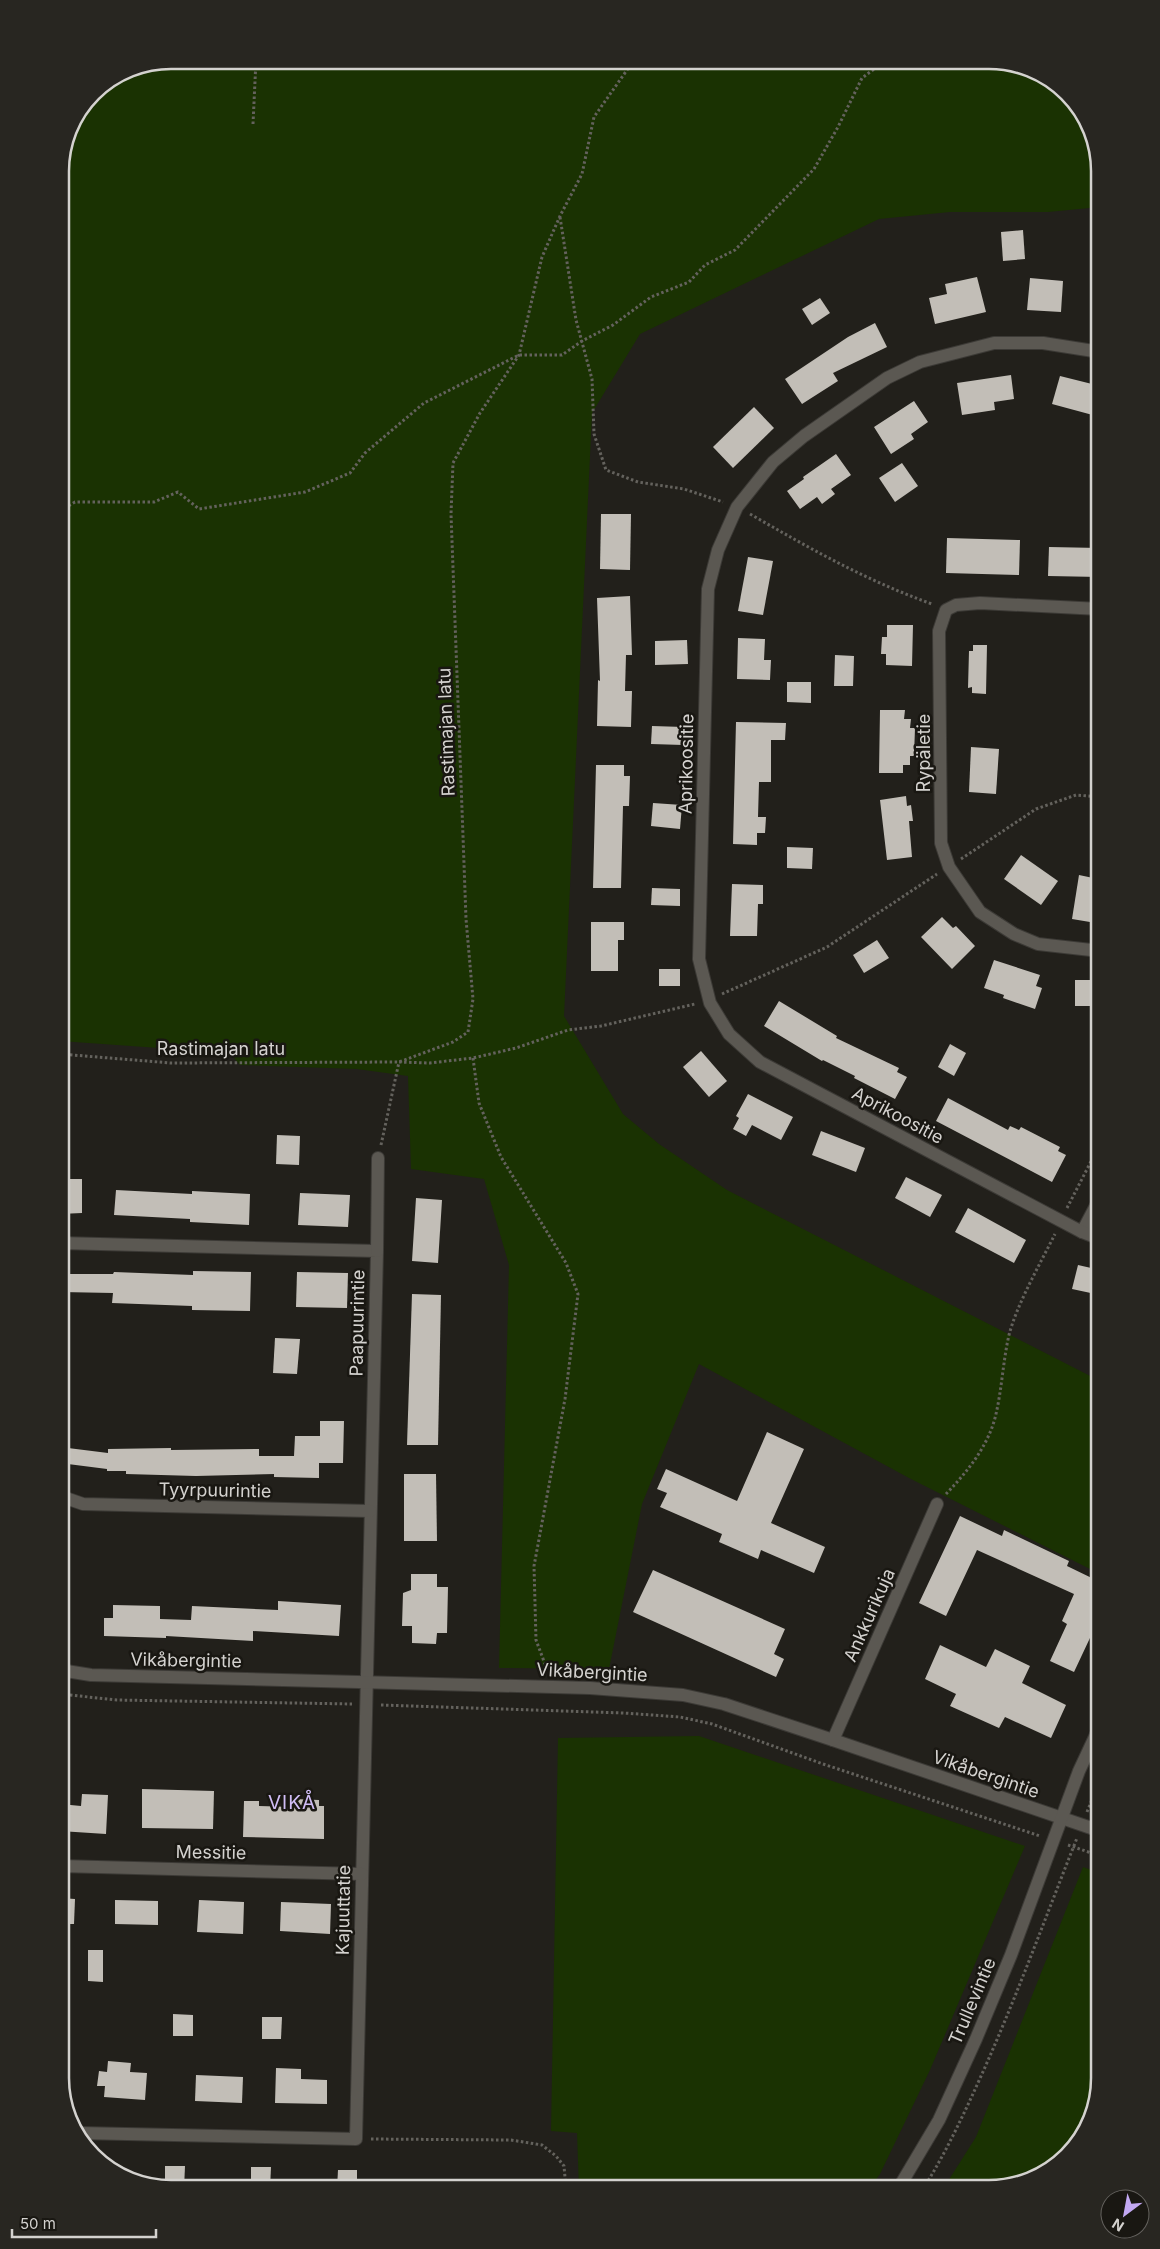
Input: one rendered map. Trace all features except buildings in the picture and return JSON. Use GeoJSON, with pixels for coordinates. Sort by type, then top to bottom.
{"type":"FeatureCollection","features":[{"type":"Feature","properties":{"kind":"street","name":"Aprikoositie"},"geometry":{"type":"LineString","coordinates":[[1091,351],[1043,343],[994,343],[920,362],[886,378],[804,436],[772,462],[737,507],[718,550],[708,589],[699,959],[709,1000],[728,1034],[760,1062],[1091,1236]]}},
{"type":"Feature","properties":{"kind":"street"},"geometry":{"type":"LineString","coordinates":[[946,610],[956,605],[980,602],[1091,608]]}},
{"type":"Feature","properties":{"kind":"street","name":"Rypäletie"},"geometry":{"type":"LineString","coordinates":[[946,610],[939,631],[941,843],[949,867],[980,912],[1014,934],[1038,944],[1091,950]]}},
{"type":"Feature","properties":{"kind":"street"},"geometry":{"type":"LineString","coordinates":[[376,1251],[378,1158]]}},
{"type":"Feature","properties":{"kind":"street"},"geometry":{"type":"LineString","coordinates":[[1082,1232],[1091,1215]]}},
{"type":"Feature","properties":{"kind":"street","name":"Paapuurintie"},"geometry":{"type":"LineString","coordinates":[[69,1243],[376,1251],[366,1682]]}},
{"type":"Feature","properties":{"kind":"street","name":"Tyyrpuurintie"},"geometry":{"type":"LineString","coordinates":[[69,1499],[83,1504],[370,1511]]}},
{"type":"Feature","properties":{"kind":"street","name":"Ankkurikuja"},"geometry":{"type":"LineString","coordinates":[[833,1740],[937,1504]]}},
{"type":"Feature","properties":{"kind":"street","name":"Vikåbergintie"},"geometry":{"type":"LineString","coordinates":[[69,1671],[91,1675],[553,1687],[656,1692],[704,1698],[1091,1828]]}},
{"type":"Feature","properties":{"kind":"street","name":"Kajuuttatie"},"geometry":{"type":"LineString","coordinates":[[356,2139],[366,1682]]}},
{"type":"Feature","properties":{"kind":"street","name":"Trullevintie"},"geometry":{"type":"LineString","coordinates":[[903,2180],[939,2120],[976,2039],[1011,1955],[1063,1819],[1079,1771],[1091,1745]]}},
{"type":"Feature","properties":{"kind":"street","name":"Messitie"},"geometry":{"type":"LineString","coordinates":[[69,1866],[362,1874]]}},
{"type":"Feature","properties":{"kind":"street"},"geometry":{"type":"LineString","coordinates":[[85,2133],[356,2139]]}},
{"type":"Feature","properties":{"kind":"path"},"geometry":{"type":"LineString","coordinates":[[254,124],[256,69]]}},
{"type":"Feature","properties":{"kind":"path","name":"Rastimajan latu"},"geometry":{"type":"LineString","coordinates":[[69,1055],[171,1063],[399,1062],[453,1042],[468,1032],[473,999],[466,919],[451,514],[452,463],[480,413],[519,355],[542,257],[560,216],[582,174],[594,117],[628,69]]}},
{"type":"Feature","properties":{"kind":"path"},"geometry":{"type":"LineString","coordinates":[[69,506],[75,502],[154,502],[178,492],[200,509],[304,492],[350,473],[364,453],[424,403],[519,355],[562,355],[582,340],[613,325],[651,297],[689,282],[705,265],[734,250],[814,169],[838,127],[862,78],[874,69]]}},
{"type":"Feature","properties":{"kind":"path"},"geometry":{"type":"LineString","coordinates":[[560,216],[576,320],[592,379],[594,434],[606,470],[638,482],[684,489],[737,507],[832,562],[888,589],[946,610]]}},
{"type":"Feature","properties":{"kind":"path"},"geometry":{"type":"LineString","coordinates":[[378,1158],[399,1062],[430,1063],[473,1058],[516,1048],[568,1030],[601,1026],[709,1000],[827,947],[904,894],[949,867],[1036,809],[1076,795],[1091,796]]}},
{"type":"Feature","properties":{"kind":"path"},"geometry":{"type":"LineString","coordinates":[[473,1058],[479,1103],[501,1157],[566,1263],[578,1294],[565,1399],[534,1566],[536,1640],[553,1687],[559,1711]]}},
{"type":"Feature","properties":{"kind":"path"},"geometry":{"type":"LineString","coordinates":[[937,1504],[961,1479],[983,1448],[996,1416],[1009,1334],[1032,1281],[1091,1162]]}},
{"type":"Feature","properties":{"kind":"path"},"geometry":{"type":"LineString","coordinates":[[69,1695],[117,1700],[365,1705],[680,1717],[712,1724],[823,1764],[1091,1853]]}},
{"type":"Feature","properties":{"kind":"path"},"geometry":{"type":"LineString","coordinates":[[356,2139],[511,2140],[542,2145],[556,2156],[564,2166],[565,2180]]}},
{"type":"Feature","properties":{"kind":"green space"},"geometry":{"type":"Polygon","coordinates":[[[164,69],[996,69],[1022,74],[1040,82],[1051,90],[1078,120],[1088,145],[1091,171],[1091,208],[1048,212],[950,212],[879,219],[640,334],[592,413],[564,1016],[623,1114],[659,1144],[727,1190],[1091,1376],[1091,1569],[909,1478],[699,1364],[642,1504],[609,1669],[499,1668],[509,1265],[484,1179],[411,1169],[408,1076],[357,1069],[240,1065],[230,1053],[69,1042],[69,164],[72,145],[79,126],[90,109],[104,94],[120,82],[138,74],[164,69]]]}},
{"type":"Feature","properties":{"kind":"green space"},"geometry":{"type":"Polygon","coordinates":[[[699,1736],[1025,1846],[930,2070],[876,2180],[579,2180],[577,2133],[551,2131],[558,1738],[699,1736]]]}},
{"type":"Feature","properties":{"kind":"green space"},"geometry":{"type":"Polygon","coordinates":[[[1083,1867],[1091,1870],[1091,2078],[1088,2104],[1078,2129],[1051,2159],[1040,2167],[1022,2175],[989,2180],[949,2180],[976,2137],[1083,1867]]]}},
{"type":"Feature","properties":{"kind":"district","name":"VIKÅ"},"geometry":{"type":"Point","coordinates":[292,1802]}}]}
